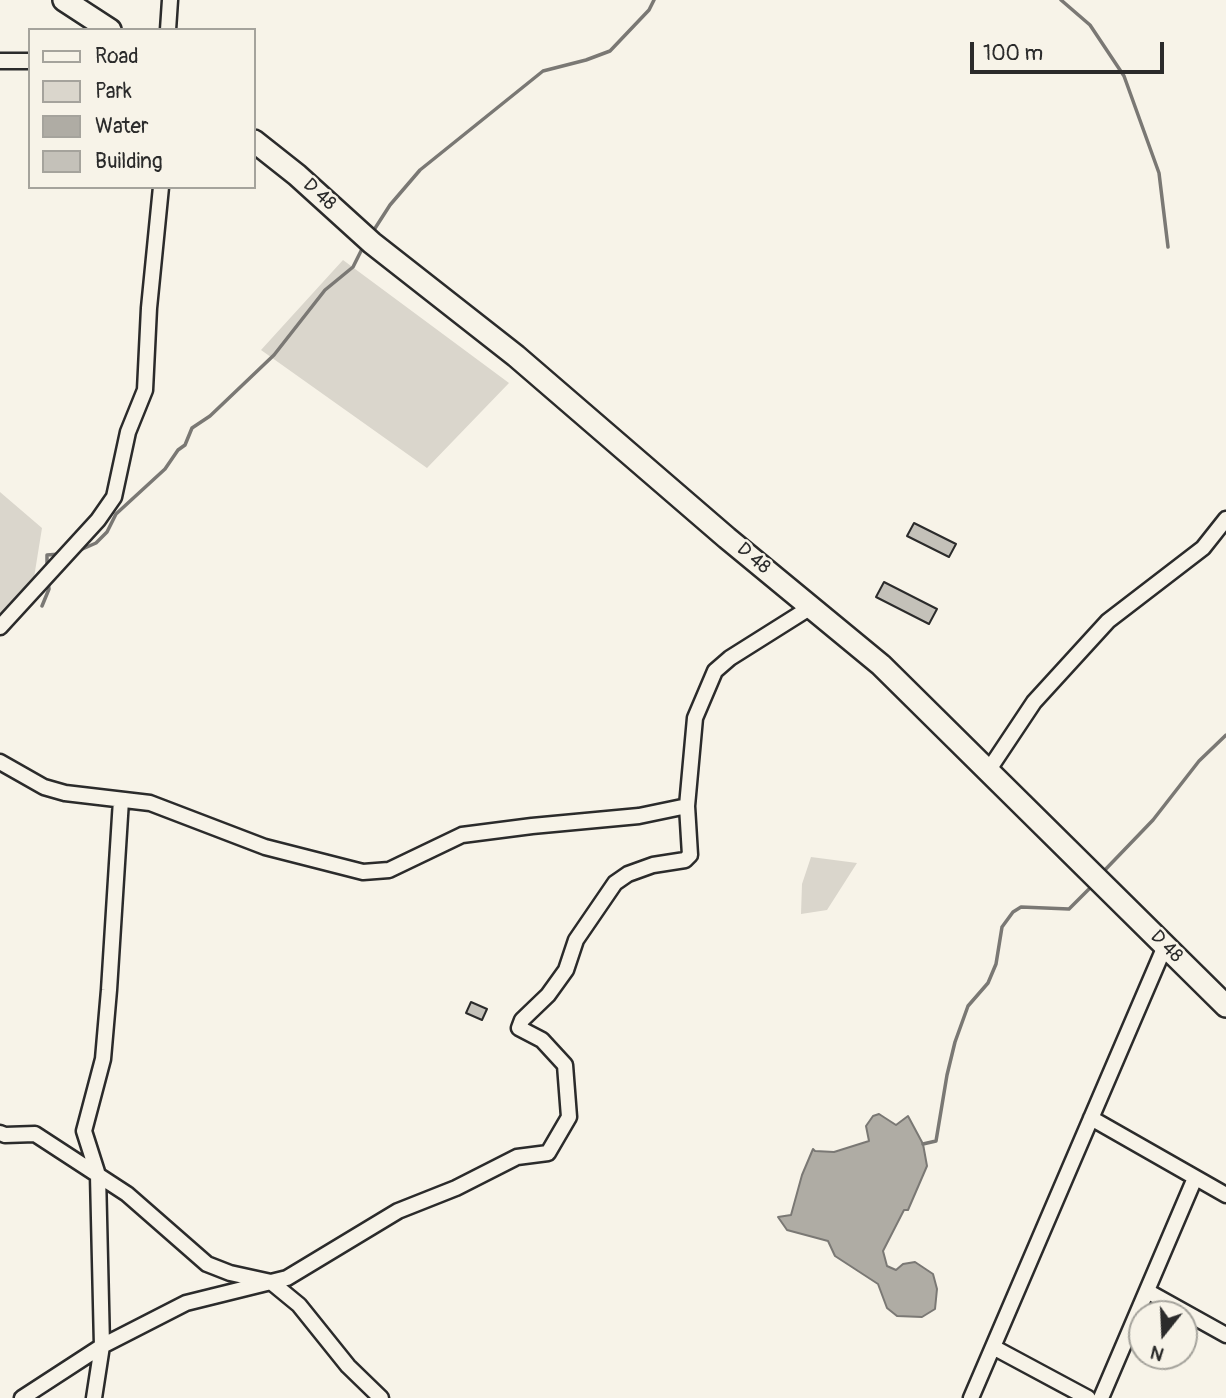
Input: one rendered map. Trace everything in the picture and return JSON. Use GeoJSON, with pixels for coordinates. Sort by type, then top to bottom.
{"type":"FeatureCollection","features":[{"type":"Feature","properties":{"kind":"street"},"geometry":{"type":"LineString","coordinates":[[64,0],[107,28]]}},
{"type":"Feature","properties":{"kind":"street"},"geometry":{"type":"LineString","coordinates":[[168,28],[170,0]]}},
{"type":"Feature","properties":{"kind":"street"},"geometry":{"type":"LineString","coordinates":[[0,61],[28,61]]}},
{"type":"Feature","properties":{"kind":"street","name":"D 48"},"geometry":{"type":"LineString","coordinates":[[256,143],[297,175],[368,239],[516,356],[881,666],[1226,1006]]}},
{"type":"Feature","properties":{"kind":"street"},"geometry":{"type":"LineString","coordinates":[[0,627],[98,520],[114,497],[128,432],[145,390],[149,308],[161,189]]}},
{"type":"Feature","properties":{"kind":"street"},"geometry":{"type":"LineString","coordinates":[[988,771],[1034,702],[1108,621],[1203,548],[1226,519]]}},
{"type":"Feature","properties":{"kind":"street"},"geometry":{"type":"LineString","coordinates":[[22,1398],[102,1346],[186,1303],[287,1278],[398,1210],[456,1188],[517,1157],[548,1153],[569,1117],[565,1065],[542,1040],[519,1028],[522,1020],[548,995],[565,970],[576,940],[597,905],[615,883],[628,874],[653,865],[685,860],[690,855],[687,806],[695,718],[715,671],[730,658],[811,607]]}},
{"type":"Feature","properties":{"kind":"street"},"geometry":{"type":"LineString","coordinates":[[0,762],[44,787],[65,793],[150,803],[265,847],[363,872],[389,870],[462,835],[532,825],[639,816],[687,806]]}},
{"type":"Feature","properties":{"kind":"street"},"geometry":{"type":"LineString","coordinates":[[94,1398],[102,1346],[98,1175],[84,1131],[103,1059],[110,990],[121,800]]}},
{"type":"Feature","properties":{"kind":"street"},"geometry":{"type":"LineString","coordinates":[[971,1398],[1165,946]]}},
{"type":"Feature","properties":{"kind":"street"},"geometry":{"type":"LineString","coordinates":[[1091,1118],[1226,1195]]}},
{"type":"Feature","properties":{"kind":"street"},"geometry":{"type":"LineString","coordinates":[[0,1133],[35,1134],[127,1194],[207,1265],[271,1282],[299,1305],[348,1366],[381,1398]]}},
{"type":"Feature","properties":{"kind":"street"},"geometry":{"type":"LineString","coordinates":[[1101,1398],[1195,1178]]}},
{"type":"Feature","properties":{"kind":"street"},"geometry":{"type":"LineString","coordinates":[[1147,1291],[1226,1335]]}},
{"type":"Feature","properties":{"kind":"street"},"geometry":{"type":"LineString","coordinates":[[993,1347],[1088,1398]]}},
{"type":"Feature","properties":{"kind":"green space"},"geometry":{"type":"Polygon","coordinates":[[[343,260],[509,383],[427,468],[261,350],[343,260]]]}},
{"type":"Feature","properties":{"kind":"green space"},"geometry":{"type":"Polygon","coordinates":[[[0,492],[42,528],[32,590],[0,627],[0,492]]]}},
{"type":"Feature","properties":{"kind":"green space"},"geometry":{"type":"Polygon","coordinates":[[[811,857],[857,863],[827,910],[801,914],[802,884],[811,857]]]}},
{"type":"Feature","properties":{"kind":"water"},"geometry":{"type":"Polygon","coordinates":[[[879,1114],[896,1125],[908,1116],[923,1144],[927,1166],[908,1210],[904,1210],[883,1251],[887,1266],[896,1270],[903,1264],[915,1262],[933,1274],[937,1289],[935,1309],[922,1317],[897,1316],[887,1308],[878,1284],[835,1256],[828,1241],[787,1230],[778,1217],[791,1215],[802,1175],[813,1149],[834,1152],[869,1141],[866,1126],[873,1116],[879,1114]]]}},
{"type":"Feature","properties":{"kind":"building"},"geometry":{"type":"Polygon","coordinates":[[[914,523],[956,544],[949,557],[907,536],[914,523]]]}},
{"type":"Feature","properties":{"kind":"building"},"geometry":{"type":"Polygon","coordinates":[[[884,582],[937,609],[929,624],[876,597],[884,582]]]}},
{"type":"Feature","properties":{"kind":"building"},"geometry":{"type":"Polygon","coordinates":[[[471,1002],[487,1009],[482,1020],[466,1013],[471,1002]]]}},
{"type":"Feature","properties":{"kind":"waterway"},"geometry":{"type":"LineString","coordinates":[[372,233],[390,205],[420,170],[543,71],[610,51],[649,10],[654,0]]}},
{"type":"Feature","properties":{"kind":"waterway"},"geometry":{"type":"LineString","coordinates":[[1061,0],[1090,25],[1124,76],[1159,173],[1168,247]]}},
{"type":"Feature","properties":{"kind":"waterway"},"geometry":{"type":"LineString","coordinates":[[78,551],[96,543],[107,532],[116,514],[165,469],[178,450],[185,445],[192,428],[210,416],[274,355],[325,290],[353,267],[364,245]]}},
{"type":"Feature","properties":{"kind":"waterway"},"geometry":{"type":"LineString","coordinates":[[47,567],[47,555],[60,554]]}},
{"type":"Feature","properties":{"kind":"waterway"},"geometry":{"type":"LineString","coordinates":[[42,606],[49,589],[48,581]]}},
{"type":"Feature","properties":{"kind":"waterway"},"geometry":{"type":"LineString","coordinates":[[1102,873],[1153,820],[1199,761],[1226,735]]}},
{"type":"Feature","properties":{"kind":"waterway"},"geometry":{"type":"LineString","coordinates":[[923,1144],[936,1141],[955,1042],[968,1006],[988,983],[996,964],[1002,927],[1013,912],[1021,907],[1069,909],[1093,885]]}}]}
